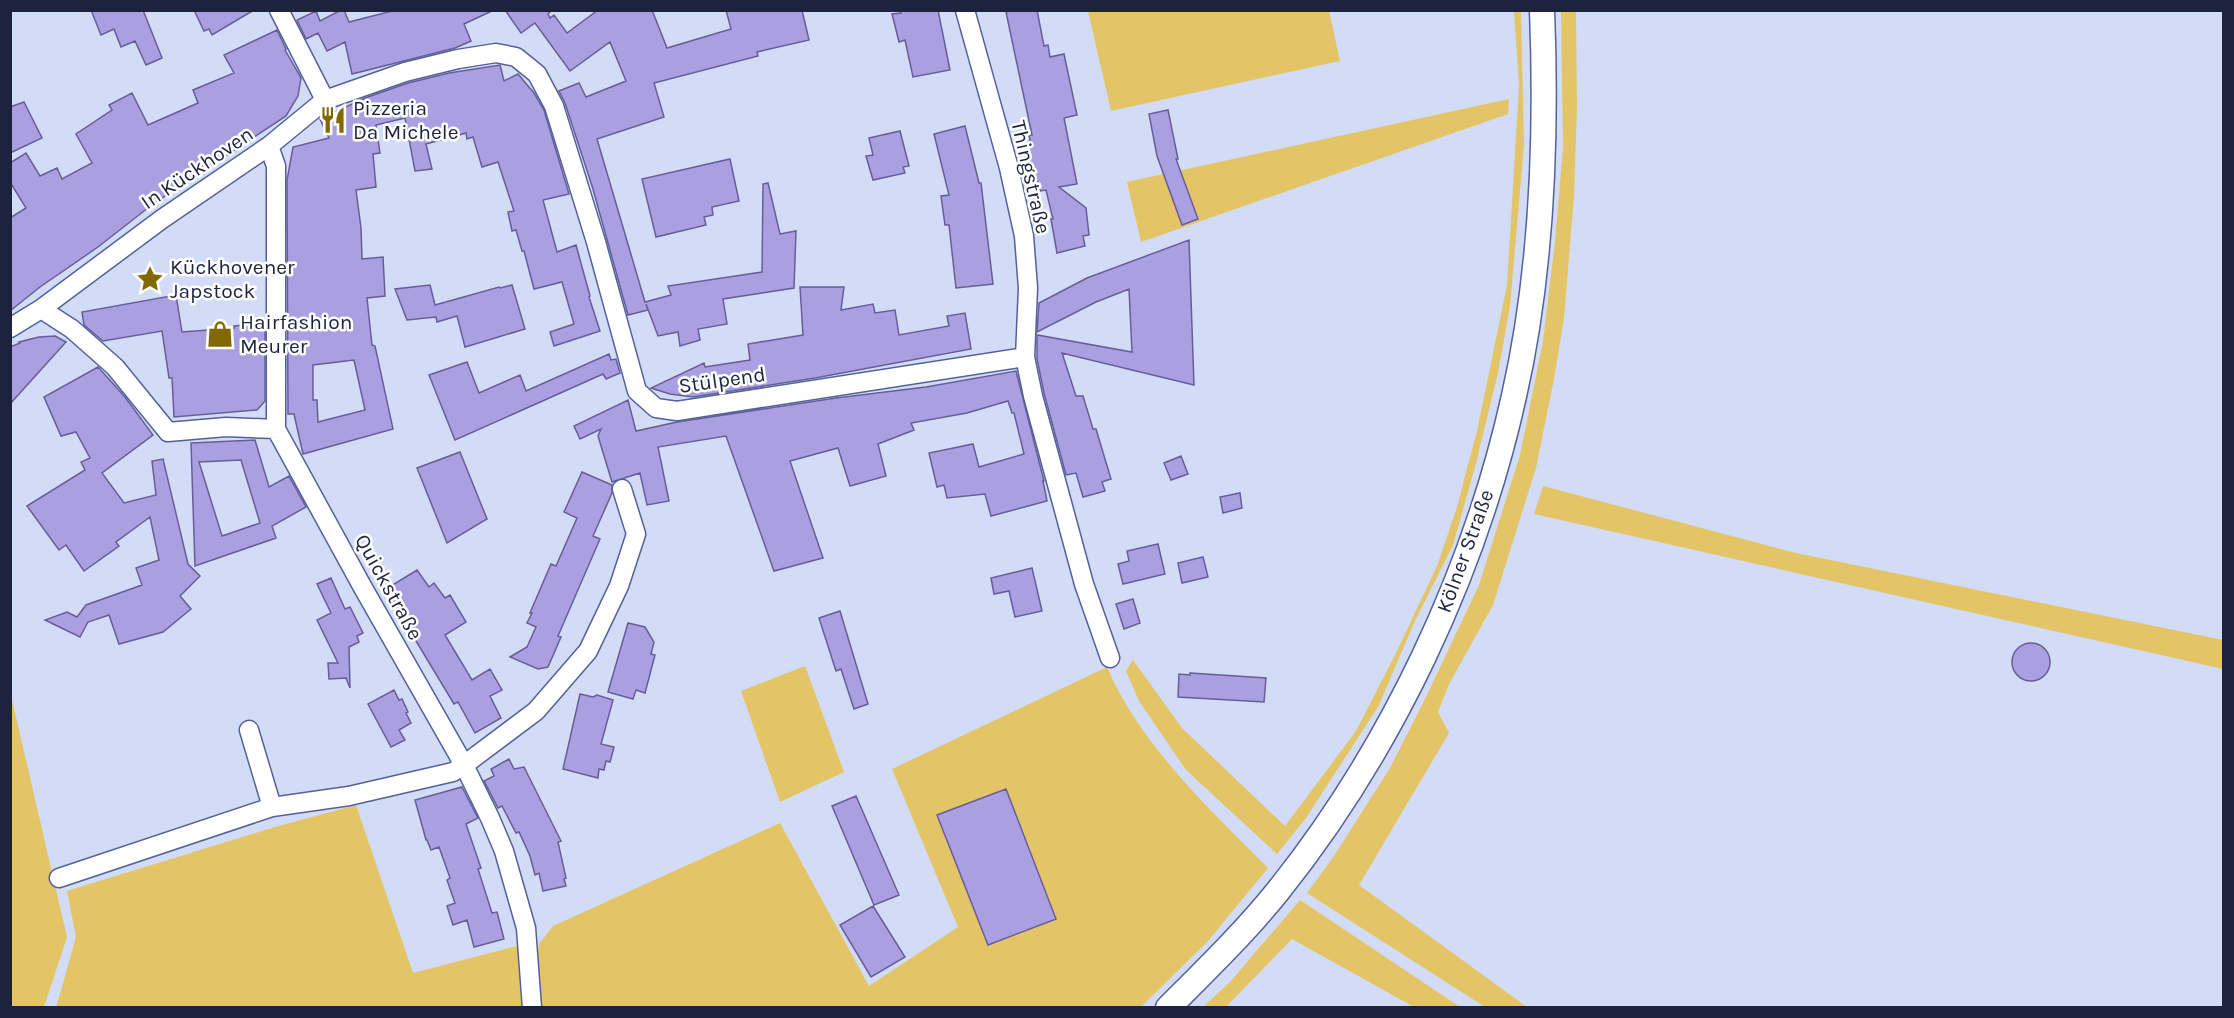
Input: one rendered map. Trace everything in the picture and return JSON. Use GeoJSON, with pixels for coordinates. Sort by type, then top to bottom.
{"type":"FeatureCollection","features":[{"type":"Feature","properties":{"kind":"main road","name":"Kölner Straße"},"geometry":{"type":"LineString","coordinates":[[1168,1008],[1229,946],[1278,891],[1320,835],[1378,741],[1412,679],[1462,568],[1491,482],[1515,394],[1532,284],[1543,154],[1542,10]]}},
{"type":"Feature","properties":{"kind":"street"},"geometry":{"type":"LineString","coordinates":[[279,10],[325,100]]}},
{"type":"Feature","properties":{"kind":"street","name":"Thingstraße"},"geometry":{"type":"LineString","coordinates":[[965,10],[1009,168],[1024,236],[1028,288],[1025,357]]}},
{"type":"Feature","properties":{"kind":"street","name":"Stülpend"},"geometry":{"type":"LineString","coordinates":[[325,100],[405,72],[458,59],[496,53],[516,57],[537,74],[554,106],[596,242],[637,391],[656,408],[676,411],[1025,357]]}},
{"type":"Feature","properties":{"kind":"street","name":"In Kückhoven"},"geometry":{"type":"LineString","coordinates":[[10,328],[41,309],[162,219],[269,146],[325,100]]}},
{"type":"Feature","properties":{"kind":"street"},"geometry":{"type":"LineString","coordinates":[[41,309],[72,328],[115,367],[168,432],[226,427],[276,429],[276,166],[269,146]]}},
{"type":"Feature","properties":{"kind":"street"},"geometry":{"type":"LineString","coordinates":[[1025,357],[1084,584],[1110,658]]}},
{"type":"Feature","properties":{"kind":"street","name":"Quickstraße"},"geometry":{"type":"LineString","coordinates":[[276,429],[464,765],[490,818],[514,882],[526,928],[532,1008]]}},
{"type":"Feature","properties":{"kind":"street"},"geometry":{"type":"LineString","coordinates":[[58,878],[272,807],[350,796],[453,772],[464,765],[536,711],[588,651],[619,586],[636,534],[622,489]]}},
{"type":"Feature","properties":{"kind":"street"},"geometry":{"type":"LineString","coordinates":[[249,730],[272,807]]}},
{"type":"Feature","properties":{"kind":"shaded area"},"geometry":{"type":"Polygon","coordinates":[[[1088,11],[1329,11],[1340,61],[1111,111],[1088,11]]]}},
{"type":"Feature","properties":{"kind":"shaded area"},"geometry":{"type":"Polygon","coordinates":[[[1514,11],[1521,11],[1524,145],[1510,306],[1498,373],[1475,467],[1453,545],[1415,621],[1378,707],[1306,818],[1277,854],[1186,770],[1139,701],[1126,671],[1133,660],[1182,728],[1285,826],[1356,731],[1437,566],[1456,510],[1477,431],[1507,285],[1519,86],[1514,11]]]}},
{"type":"Feature","properties":{"kind":"shaded area"},"geometry":{"type":"Polygon","coordinates":[[[1561,11],[1576,11],[1577,109],[1574,196],[1564,318],[1536,468],[1493,605],[1449,684],[1438,712],[1449,733],[1359,885],[1527,1007],[1485,1007],[1307,893],[1334,856],[1390,768],[1426,697],[1479,585],[1520,455],[1543,341],[1555,241],[1563,147],[1561,11]]]}},
{"type":"Feature","properties":{"kind":"shaded area"},"geometry":{"type":"Polygon","coordinates":[[[1509,99],[1508,114],[1141,242],[1127,182],[1509,99]]]}},
{"type":"Feature","properties":{"kind":"shaded area"},"geometry":{"type":"Polygon","coordinates":[[[1543,486],[1796,553],[2223,640],[2223,669],[1534,514],[1543,486]]]}},
{"type":"Feature","properties":{"kind":"shaded area"},"geometry":{"type":"Polygon","coordinates":[[[805,666],[844,772],[780,802],[741,691],[805,666]]]}},
{"type":"Feature","properties":{"kind":"shaded area"},"geometry":{"type":"Polygon","coordinates":[[[1107,667],[1121,695],[1157,749],[1200,799],[1268,868],[1208,941],[1141,1007],[541,1007],[537,960],[539,944],[553,926],[780,823],[869,986],[958,927],[892,769],[1107,667]]]}},
{"type":"Feature","properties":{"kind":"shaded area"},"geometry":{"type":"Polygon","coordinates":[[[10,691],[67,937],[44,1007],[11,1007],[10,691]]]}},
{"type":"Feature","properties":{"kind":"shaded area"},"geometry":{"type":"Polygon","coordinates":[[[356,805],[413,973],[521,945],[525,1007],[56,1008],[76,937],[67,891],[275,827],[356,805]]]}},
{"type":"Feature","properties":{"kind":"shaded area"},"geometry":{"type":"Polygon","coordinates":[[[1300,900],[1460,1007],[1414,1007],[1292,939],[1226,1007],[1203,1007],[1230,982],[1300,900]]]}},
{"type":"Feature","properties":{"kind":"building"},"geometry":{"type":"Polygon","coordinates":[[[91,10],[143,10],[162,58],[146,65],[135,41],[121,47],[114,29],[101,35],[91,10]]]}},
{"type":"Feature","properties":{"kind":"building"},"geometry":{"type":"Polygon","coordinates":[[[194,10],[254,10],[212,35],[209,29],[204,31],[194,10]]]}},
{"type":"Feature","properties":{"kind":"building"},"geometry":{"type":"Polygon","coordinates":[[[344,10],[349,22],[396,10],[494,10],[464,24],[471,41],[455,48],[352,74],[345,42],[327,51],[318,33],[306,39],[297,20],[316,11],[320,21],[344,10]]]}},
{"type":"Feature","properties":{"kind":"building"},"geometry":{"type":"Polygon","coordinates":[[[505,10],[552,10],[548,14],[550,18],[554,15],[567,33],[598,10],[652,10],[667,48],[731,29],[726,10],[802,10],[809,40],[757,52],[758,56],[654,83],[664,117],[597,139],[645,302],[671,295],[668,286],[762,272],[763,184],[768,183],[780,234],[796,231],[794,288],[723,299],[727,324],[698,329],[700,340],[680,346],[678,332],[658,336],[646,304],[648,310],[628,315],[593,189],[559,91],[579,83],[586,97],[626,81],[610,42],[570,71],[535,23],[521,33],[505,10]]]}},
{"type":"Feature","properties":{"kind":"building"},"geometry":{"type":"Polygon","coordinates":[[[900,10],[938,10],[950,70],[913,77],[905,40],[899,42],[892,14],[901,13],[900,10]]]}},
{"type":"Feature","properties":{"kind":"building"},"geometry":{"type":"Polygon","coordinates":[[[1037,10],[1044,46],[1048,45],[1050,57],[1064,54],[1077,115],[1064,118],[1077,184],[1059,187],[1086,208],[1089,235],[1083,236],[1085,246],[1057,253],[1051,219],[1053,219],[1046,190],[1040,191],[1038,182],[1032,183],[1025,146],[1031,145],[1029,135],[1032,135],[1006,12],[1037,10]]]}},
{"type":"Feature","properties":{"kind":"building"},"geometry":{"type":"Polygon","coordinates":[[[277,30],[301,78],[298,96],[286,116],[153,204],[10,311],[10,218],[26,208],[10,182],[10,163],[26,153],[40,176],[57,168],[62,179],[92,163],[76,134],[112,110],[109,105],[132,93],[148,125],[198,103],[193,90],[234,73],[224,55],[277,30]]]}},
{"type":"Feature","properties":{"kind":"building"},"geometry":{"type":"Polygon","coordinates":[[[500,65],[504,81],[518,74],[534,93],[544,110],[569,194],[543,200],[557,252],[576,245],[600,331],[554,346],[550,332],[574,324],[562,282],[534,289],[524,251],[522,251],[516,230],[512,231],[508,212],[514,211],[498,162],[482,167],[473,137],[467,139],[466,133],[426,144],[432,169],[415,171],[405,118],[376,125],[380,153],[373,154],[376,187],[356,190],[362,259],[383,257],[385,296],[367,298],[372,345],[375,346],[393,429],[303,454],[294,414],[288,414],[287,180],[293,147],[329,138],[320,119],[365,98],[408,83],[449,73],[500,65]],[[354,360],[313,365],[313,400],[317,400],[318,422],[365,410],[354,360]]]}},
{"type":"Feature","properties":{"kind":"building"},"geometry":{"type":"Polygon","coordinates":[[[24,102],[42,138],[10,153],[10,107],[24,102]]]}},
{"type":"Feature","properties":{"kind":"building"},"geometry":{"type":"Polygon","coordinates":[[[1168,110],[1178,159],[1176,159],[1198,219],[1182,225],[1157,156],[1149,114],[1168,110]]]}},
{"type":"Feature","properties":{"kind":"building"},"geometry":{"type":"Polygon","coordinates":[[[965,126],[979,183],[981,183],[993,284],[956,288],[949,225],[945,225],[941,196],[949,195],[934,134],[965,126]]]}},
{"type":"Feature","properties":{"kind":"building"},"geometry":{"type":"Polygon","coordinates":[[[900,131],[909,166],[903,167],[905,173],[873,180],[866,156],[873,155],[869,138],[900,131]]]}},
{"type":"Feature","properties":{"kind":"building"},"geometry":{"type":"Polygon","coordinates":[[[730,159],[739,201],[712,207],[713,215],[704,217],[706,225],[656,237],[642,179],[730,159]]]}},
{"type":"Feature","properties":{"kind":"building"},"geometry":{"type":"Polygon","coordinates":[[[1189,240],[1194,385],[1062,353],[1076,396],[1083,396],[1093,429],[1096,429],[1111,479],[1102,482],[1105,491],[1083,497],[1076,473],[1066,475],[1044,393],[1037,359],[1037,335],[1132,352],[1129,289],[1096,302],[1037,332],[1039,303],[1087,278],[1189,240]]]}},
{"type":"Feature","properties":{"kind":"building"},"geometry":{"type":"Polygon","coordinates":[[[430,285],[435,305],[512,285],[525,329],[465,347],[457,316],[437,322],[436,317],[407,320],[395,289],[430,285]]]}},
{"type":"Feature","properties":{"kind":"building"},"geometry":{"type":"Polygon","coordinates":[[[800,287],[844,287],[841,310],[873,304],[875,313],[895,310],[899,335],[949,326],[947,316],[965,313],[971,349],[815,378],[693,397],[670,394],[651,388],[704,363],[705,367],[750,360],[748,344],[803,335],[800,287]]]}},
{"type":"Feature","properties":{"kind":"building"},"geometry":{"type":"Polygon","coordinates":[[[176,295],[182,332],[256,324],[257,330],[265,329],[265,401],[257,410],[174,417],[172,378],[169,378],[162,331],[103,341],[84,325],[82,312],[176,295]]]}},
{"type":"Feature","properties":{"kind":"building"},"geometry":{"type":"Polygon","coordinates":[[[55,336],[66,342],[10,404],[10,347],[39,337],[55,336]]]}},
{"type":"Feature","properties":{"kind":"building"},"geometry":{"type":"Polygon","coordinates":[[[609,354],[611,360],[616,359],[620,373],[606,379],[603,374],[455,440],[429,375],[467,362],[479,393],[520,375],[526,391],[609,354]]]}},
{"type":"Feature","properties":{"kind":"building"},"geometry":{"type":"Polygon","coordinates":[[[98,367],[125,397],[153,435],[102,473],[124,503],[156,495],[152,461],[163,459],[188,564],[200,576],[180,596],[191,609],[163,632],[119,644],[109,615],[88,622],[80,637],[45,620],[67,612],[77,617],[86,605],[142,585],[136,568],[159,560],[150,517],[116,542],[119,546],[84,571],[66,545],[59,550],[27,506],[85,470],[81,462],[90,458],[76,432],[61,436],[44,397],[98,367]]]}},
{"type":"Feature","properties":{"kind":"building"},"geometry":{"type":"Polygon","coordinates":[[[1016,371],[1047,501],[991,516],[985,494],[947,498],[944,485],[937,487],[929,453],[973,444],[979,467],[1024,454],[1014,413],[1008,401],[967,413],[911,423],[914,430],[878,444],[886,476],[850,486],[838,448],[790,461],[823,558],[774,571],[726,436],[658,447],[669,501],[647,505],[640,473],[612,482],[598,436],[601,429],[580,439],[574,426],[628,400],[636,431],[677,422],[926,387],[1016,371]]]}},
{"type":"Feature","properties":{"kind":"building"},"geometry":{"type":"Polygon","coordinates":[[[255,440],[269,487],[289,476],[306,507],[272,526],[276,538],[195,566],[191,443],[255,440]],[[241,460],[199,462],[222,536],[260,523],[241,460]]]}},
{"type":"Feature","properties":{"kind":"building"},"geometry":{"type":"Polygon","coordinates":[[[460,452],[487,519],[447,543],[417,468],[460,452]]]}},
{"type":"Feature","properties":{"kind":"building"},"geometry":{"type":"Polygon","coordinates":[[[1181,456],[1188,474],[1171,480],[1164,463],[1181,456]]]}},
{"type":"Feature","properties":{"kind":"building"},"geometry":{"type":"Polygon","coordinates":[[[582,472],[612,485],[612,493],[593,536],[600,539],[558,636],[561,637],[548,667],[538,669],[510,657],[527,647],[536,627],[527,623],[551,564],[556,566],[577,518],[564,512],[582,472]]]}},
{"type":"Feature","properties":{"kind":"building"},"geometry":{"type":"Polygon","coordinates":[[[1240,493],[1242,508],[1223,513],[1220,497],[1240,493]]]}},
{"type":"Feature","properties":{"kind":"building"},"geometry":{"type":"Polygon","coordinates":[[[1158,544],[1165,574],[1123,584],[1118,564],[1129,561],[1127,551],[1158,544]]]}},
{"type":"Feature","properties":{"kind":"building"},"geometry":{"type":"Polygon","coordinates":[[[1203,557],[1208,577],[1182,583],[1178,563],[1203,557]]]}},
{"type":"Feature","properties":{"kind":"building"},"geometry":{"type":"Polygon","coordinates":[[[1032,568],[1042,611],[1015,617],[1009,591],[994,594],[991,578],[1032,568]]]}},
{"type":"Feature","properties":{"kind":"building"},"geometry":{"type":"Polygon","coordinates":[[[417,570],[429,587],[434,583],[445,598],[450,595],[466,622],[445,635],[472,680],[490,669],[502,690],[490,696],[501,718],[475,733],[458,702],[454,704],[413,636],[417,634],[401,607],[398,609],[386,589],[417,570]]]}},
{"type":"Feature","properties":{"kind":"building"},"geometry":{"type":"Polygon","coordinates":[[[331,578],[345,609],[350,607],[363,633],[357,636],[359,642],[349,647],[350,688],[346,678],[329,679],[328,663],[338,663],[317,620],[331,613],[317,584],[331,578]]]}},
{"type":"Feature","properties":{"kind":"building"},"geometry":{"type":"Polygon","coordinates":[[[1133,599],[1140,623],[1124,629],[1116,604],[1133,599]]]}},
{"type":"Feature","properties":{"kind":"building"},"geometry":{"type":"Polygon","coordinates":[[[840,611],[868,704],[854,709],[841,669],[836,671],[819,618],[840,611]]]}},
{"type":"Feature","properties":{"kind":"building"},"geometry":{"type":"Polygon","coordinates":[[[628,623],[645,627],[654,642],[651,654],[655,655],[645,693],[636,690],[633,699],[608,692],[628,623]]]}},
{"type":"Feature","properties":{"kind":"building"},"geometry":{"type":"Polygon","coordinates":[[[2031,643],[2044,649],[2050,662],[2044,675],[2031,681],[2018,675],[2012,662],[2018,649],[2031,643]]]}},
{"type":"Feature","properties":{"kind":"building"},"geometry":{"type":"Polygon","coordinates":[[[1190,673],[1266,678],[1264,702],[1178,697],[1179,674],[1190,675],[1190,673]]]}},
{"type":"Feature","properties":{"kind":"building"},"geometry":{"type":"Polygon","coordinates":[[[394,690],[399,700],[402,699],[411,723],[399,730],[405,740],[391,747],[368,704],[394,690]]]}},
{"type":"Feature","properties":{"kind":"building"},"geometry":{"type":"Polygon","coordinates":[[[580,694],[593,697],[597,695],[613,700],[601,744],[614,747],[610,762],[606,761],[604,770],[599,769],[598,778],[563,769],[580,694]]]}},
{"type":"Feature","properties":{"kind":"building"},"geometry":{"type":"Polygon","coordinates":[[[509,759],[514,769],[524,767],[561,841],[558,842],[566,886],[543,891],[539,873],[535,875],[530,856],[519,832],[516,833],[502,806],[498,808],[484,781],[494,776],[491,769],[509,759]]]}},
{"type":"Feature","properties":{"kind":"building"},"geometry":{"type":"Polygon","coordinates":[[[462,787],[478,818],[466,824],[481,868],[478,869],[492,913],[497,912],[504,939],[474,947],[467,920],[453,925],[447,906],[455,903],[447,880],[450,878],[439,847],[431,850],[426,840],[415,800],[462,787]]]}},
{"type":"Feature","properties":{"kind":"building"},"geometry":{"type":"Polygon","coordinates":[[[1006,789],[1056,919],[988,945],[937,815],[1006,789]]]}},
{"type":"Feature","properties":{"kind":"building"},"geometry":{"type":"Polygon","coordinates":[[[856,796],[899,895],[874,905],[832,806],[856,796]]]}},
{"type":"Feature","properties":{"kind":"building"},"geometry":{"type":"Polygon","coordinates":[[[873,906],[905,957],[871,977],[840,925],[873,906]]]}},
{"type":"Feature","properties":{"kind":"place","name":"Pizzeria Da Michele"},"geometry":{"type":"Point","coordinates":[333,120]}},
{"type":"Feature","properties":{"kind":"place","name":"Kückhovener Japstock"},"geometry":{"type":"Point","coordinates":[150,279]}},
{"type":"Feature","properties":{"kind":"place","name":"Hairfashion Meurer"},"geometry":{"type":"Point","coordinates":[220,334]}}]}
